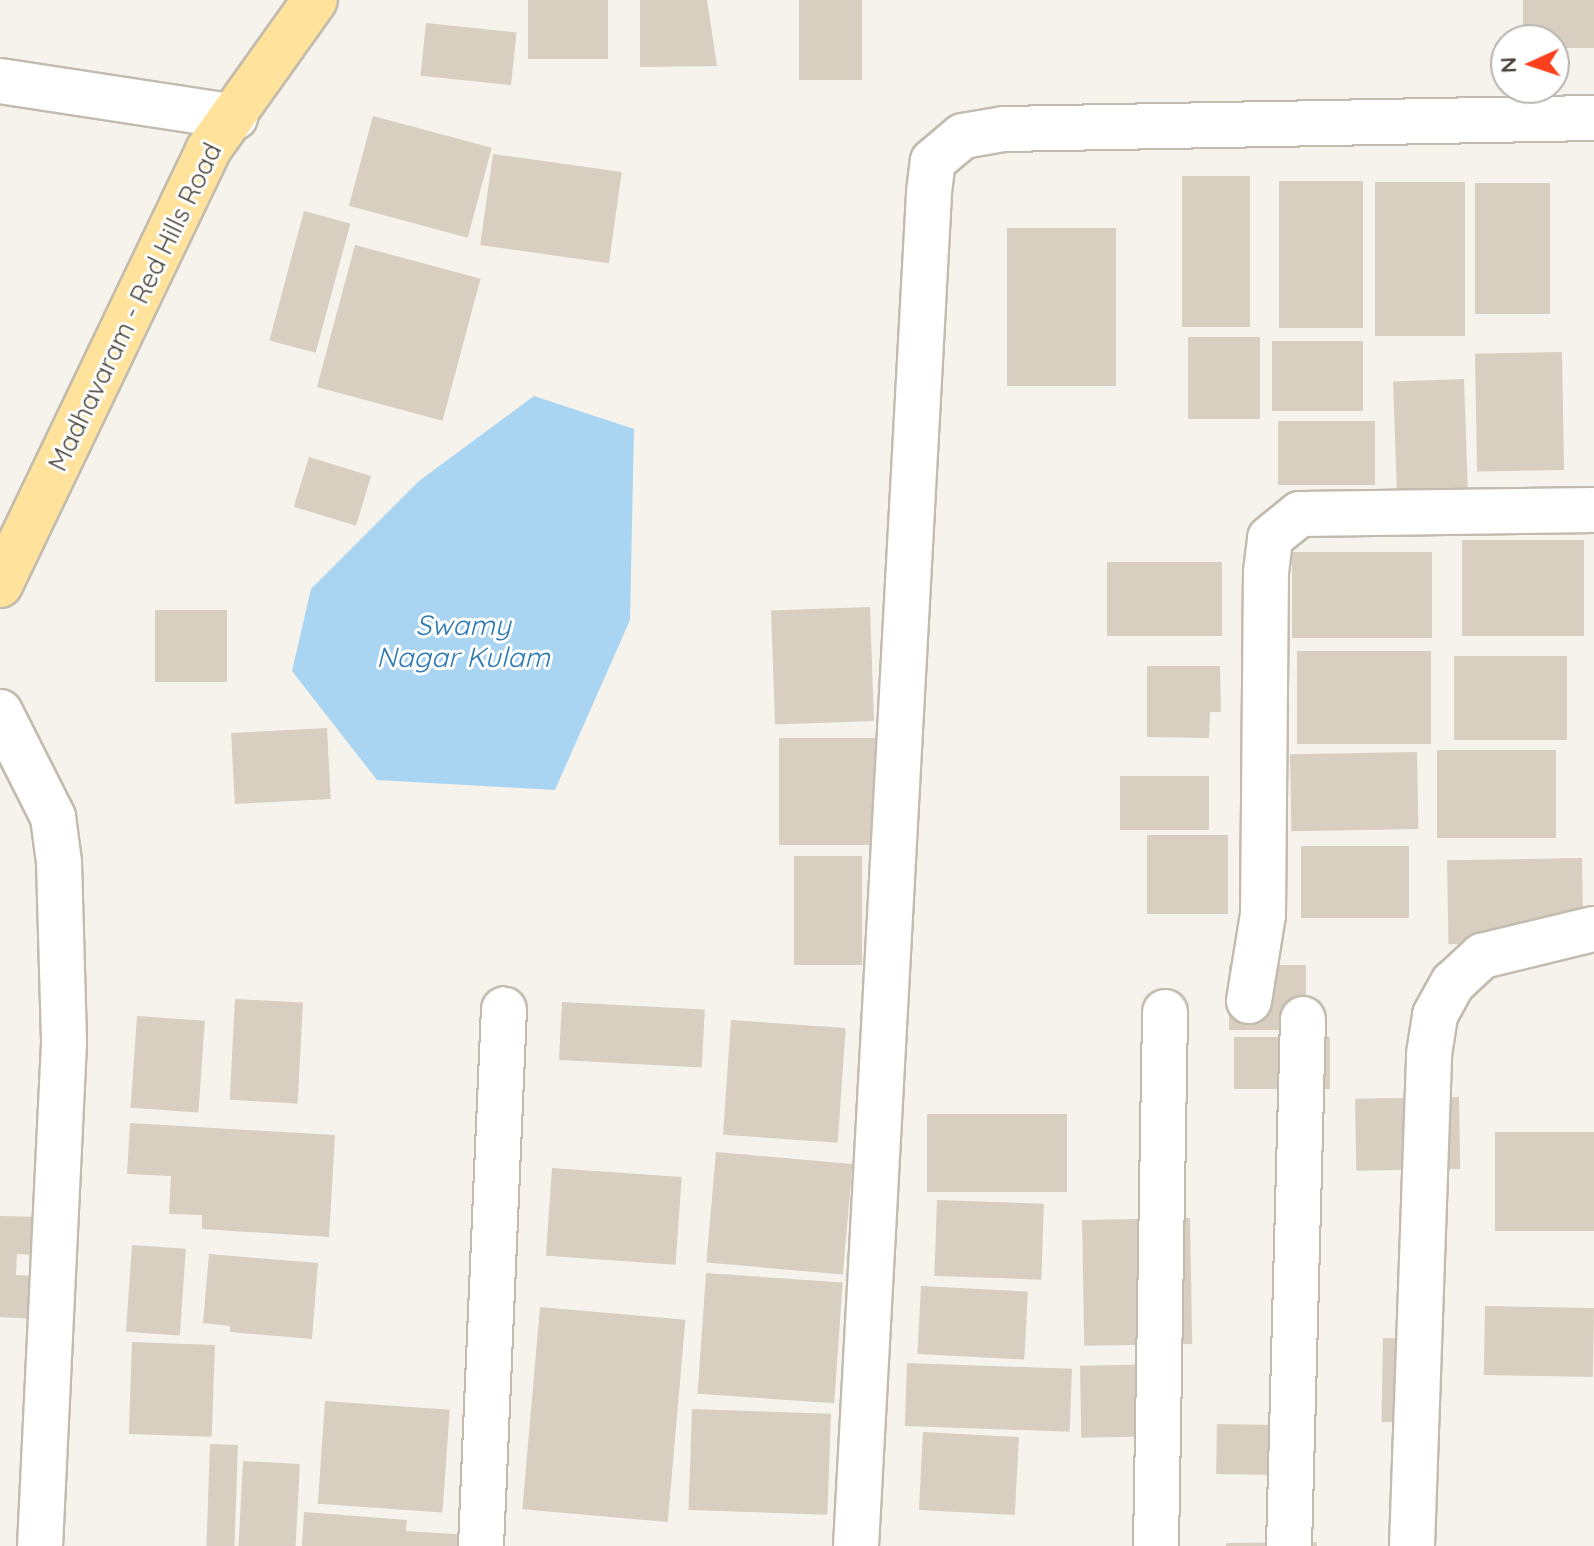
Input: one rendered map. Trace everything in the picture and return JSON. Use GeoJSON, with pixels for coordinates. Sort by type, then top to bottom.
{"type":"FeatureCollection","features":[{"type":"Feature","properties":{"kind":"main road","name":"Madhavaram - Red Hills Road"},"geometry":{"type":"LineString","coordinates":[[0,585],[208,150],[235,117],[302,13],[315,0]]}},
{"type":"Feature","properties":{"kind":"street"},"geometry":{"type":"LineString","coordinates":[[0,81],[235,117]]}},
{"type":"Feature","properties":{"kind":"street"},"geometry":{"type":"LineString","coordinates":[[856,1546],[927,224],[933,161],[963,136],[1004,129],[1594,118]]}},
{"type":"Feature","properties":{"kind":"street"},"geometry":{"type":"LineString","coordinates":[[1249,1001],[1263,915],[1266,572],[1270,538],[1300,514],[1594,510]]}},
{"type":"Feature","properties":{"kind":"street"},"geometry":{"type":"LineString","coordinates":[[0,712],[53,817],[59,862],[64,1043],[40,1546]]}},
{"type":"Feature","properties":{"kind":"street"},"geometry":{"type":"LineString","coordinates":[[1412,1546],[1429,1054],[1435,1015],[1453,983],[1482,956],[1594,929]]}},
{"type":"Feature","properties":{"kind":"street"},"geometry":{"type":"LineString","coordinates":[[481,1546],[504,1009]]}},
{"type":"Feature","properties":{"kind":"street"},"geometry":{"type":"LineString","coordinates":[[1156,1546],[1165,1012]]}},
{"type":"Feature","properties":{"kind":"street"},"geometry":{"type":"LineString","coordinates":[[1289,1546],[1303,1019]]}},
{"type":"Feature","properties":{"kind":"water","name":"Swamy Nagar Kulam"},"geometry":{"type":"Polygon","coordinates":[[[534,396],[634,429],[630,620],[555,790],[377,780],[292,671],[311,589],[419,481],[534,396]]]}},
{"type":"Feature","properties":{"kind":"building"},"geometry":{"type":"Polygon","coordinates":[[[528,0],[608,0],[608,59],[528,59],[528,0]]]}},
{"type":"Feature","properties":{"kind":"building"},"geometry":{"type":"Polygon","coordinates":[[[640,0],[707,0],[717,66],[640,67],[640,0]]]}},
{"type":"Feature","properties":{"kind":"building"},"geometry":{"type":"Polygon","coordinates":[[[799,0],[862,0],[862,80],[799,80],[799,0]]]}},
{"type":"Feature","properties":{"kind":"building"},"geometry":{"type":"Polygon","coordinates":[[[1523,0],[1594,0],[1594,48],[1570,48],[1570,24],[1523,24],[1523,0]]]}},
{"type":"Feature","properties":{"kind":"building"},"geometry":{"type":"Polygon","coordinates":[[[426,23],[517,33],[511,85],[420,76],[426,23]]]}},
{"type":"Feature","properties":{"kind":"building"},"geometry":{"type":"Polygon","coordinates":[[[373,116],[492,148],[468,238],[349,206],[373,116]]]}},
{"type":"Feature","properties":{"kind":"building"},"geometry":{"type":"Polygon","coordinates":[[[493,154],[622,172],[609,263],[480,245],[493,154]]]}},
{"type":"Feature","properties":{"kind":"building"},"geometry":{"type":"Polygon","coordinates":[[[1182,176],[1250,176],[1250,327],[1182,327],[1182,176]]]}},
{"type":"Feature","properties":{"kind":"building"},"geometry":{"type":"Polygon","coordinates":[[[1279,181],[1363,181],[1363,328],[1279,328],[1279,181]]]}},
{"type":"Feature","properties":{"kind":"building"},"geometry":{"type":"Polygon","coordinates":[[[1375,182],[1465,182],[1465,336],[1375,336],[1375,182]]]}},
{"type":"Feature","properties":{"kind":"building"},"geometry":{"type":"Polygon","coordinates":[[[1475,183],[1550,183],[1550,314],[1475,314],[1475,183]]]}},
{"type":"Feature","properties":{"kind":"building"},"geometry":{"type":"Polygon","coordinates":[[[304,211],[350,223],[316,353],[269,340],[304,211]]]}},
{"type":"Feature","properties":{"kind":"building"},"geometry":{"type":"Polygon","coordinates":[[[1007,228],[1116,228],[1116,386],[1007,386],[1007,228]]]}},
{"type":"Feature","properties":{"kind":"building"},"geometry":{"type":"Polygon","coordinates":[[[355,245],[481,279],[443,421],[317,387],[355,245]]]}},
{"type":"Feature","properties":{"kind":"building"},"geometry":{"type":"Polygon","coordinates":[[[1188,337],[1260,337],[1260,419],[1188,419],[1188,337]]]}},
{"type":"Feature","properties":{"kind":"building"},"geometry":{"type":"Polygon","coordinates":[[[1272,341],[1363,341],[1363,411],[1272,411],[1272,341]]]}},
{"type":"Feature","properties":{"kind":"building"},"geometry":{"type":"Polygon","coordinates":[[[1562,352],[1564,470],[1477,472],[1475,354],[1562,352]]]}},
{"type":"Feature","properties":{"kind":"building"},"geometry":{"type":"Polygon","coordinates":[[[1464,379],[1468,489],[1397,491],[1393,381],[1464,379]]]}},
{"type":"Feature","properties":{"kind":"building"},"geometry":{"type":"Polygon","coordinates":[[[1278,421],[1375,421],[1375,485],[1278,485],[1278,421]]]}},
{"type":"Feature","properties":{"kind":"building"},"geometry":{"type":"Polygon","coordinates":[[[309,457],[371,476],[356,526],[294,507],[309,457]]]}},
{"type":"Feature","properties":{"kind":"building"},"geometry":{"type":"Polygon","coordinates":[[[1462,540],[1584,540],[1584,636],[1462,636],[1462,540]]]}},
{"type":"Feature","properties":{"kind":"building"},"geometry":{"type":"Polygon","coordinates":[[[1292,552],[1432,552],[1432,638],[1292,638],[1292,552]]]}},
{"type":"Feature","properties":{"kind":"building"},"geometry":{"type":"Polygon","coordinates":[[[1107,562],[1222,562],[1222,636],[1107,636],[1107,562]]]}},
{"type":"Feature","properties":{"kind":"building"},"geometry":{"type":"Polygon","coordinates":[[[870,607],[874,721],[775,724],[771,610],[870,607]]]}},
{"type":"Feature","properties":{"kind":"building"},"geometry":{"type":"Polygon","coordinates":[[[155,610],[227,610],[227,682],[155,682],[155,610]]]}},
{"type":"Feature","properties":{"kind":"building"},"geometry":{"type":"Polygon","coordinates":[[[1297,651],[1431,651],[1431,744],[1297,744],[1297,651]]]}},
{"type":"Feature","properties":{"kind":"building"},"geometry":{"type":"Polygon","coordinates":[[[1454,656],[1567,656],[1567,740],[1454,740],[1454,656]]]}},
{"type":"Feature","properties":{"kind":"building"},"geometry":{"type":"Polygon","coordinates":[[[1147,666],[1220,666],[1221,712],[1210,712],[1209,738],[1147,737],[1147,666]]]}},
{"type":"Feature","properties":{"kind":"building"},"geometry":{"type":"Polygon","coordinates":[[[327,728],[331,799],[235,804],[231,733],[327,728]]]}},
{"type":"Feature","properties":{"kind":"building"},"geometry":{"type":"Polygon","coordinates":[[[779,738],[875,738],[875,845],[779,845],[779,738]]]}},
{"type":"Feature","properties":{"kind":"building"},"geometry":{"type":"Polygon","coordinates":[[[1437,750],[1556,750],[1556,838],[1437,838],[1437,750]]]}},
{"type":"Feature","properties":{"kind":"building"},"geometry":{"type":"Polygon","coordinates":[[[1417,752],[1418,829],[1291,831],[1290,754],[1417,752]]]}},
{"type":"Feature","properties":{"kind":"building"},"geometry":{"type":"Polygon","coordinates":[[[1120,776],[1209,776],[1209,830],[1120,830],[1120,776]]]}},
{"type":"Feature","properties":{"kind":"building"},"geometry":{"type":"Polygon","coordinates":[[[1147,835],[1228,835],[1228,914],[1147,914],[1147,835]]]}},
{"type":"Feature","properties":{"kind":"building"},"geometry":{"type":"Polygon","coordinates":[[[1301,846],[1409,846],[1409,918],[1301,918],[1301,846]]]}},
{"type":"Feature","properties":{"kind":"building"},"geometry":{"type":"Polygon","coordinates":[[[794,856],[862,856],[862,965],[794,965],[794,856]]]}},
{"type":"Feature","properties":{"kind":"building"},"geometry":{"type":"Polygon","coordinates":[[[1582,858],[1583,942],[1448,944],[1447,860],[1582,858]]]}},
{"type":"Feature","properties":{"kind":"building"},"geometry":{"type":"Polygon","coordinates":[[[1229,965],[1306,965],[1306,1030],[1229,1030],[1229,965]]]}},
{"type":"Feature","properties":{"kind":"building"},"geometry":{"type":"Polygon","coordinates":[[[235,999],[303,1003],[298,1103],[230,1100],[235,999]]]}},
{"type":"Feature","properties":{"kind":"building"},"geometry":{"type":"Polygon","coordinates":[[[562,1002],[705,1009],[702,1067],[559,1060],[562,1002]]]}},
{"type":"Feature","properties":{"kind":"building"},"geometry":{"type":"Polygon","coordinates":[[[137,1016],[205,1021],[198,1113],[131,1108],[137,1016]]]}},
{"type":"Feature","properties":{"kind":"building"},"geometry":{"type":"Polygon","coordinates":[[[731,1020],[846,1028],[838,1143],[723,1135],[731,1020]]]}},
{"type":"Feature","properties":{"kind":"building"},"geometry":{"type":"Polygon","coordinates":[[[1234,1037],[1330,1037],[1330,1089],[1234,1089],[1234,1037]]]}},
{"type":"Feature","properties":{"kind":"building"},"geometry":{"type":"Polygon","coordinates":[[[1459,1097],[1460,1169],[1356,1171],[1355,1099],[1459,1097]]]}},
{"type":"Feature","properties":{"kind":"building"},"geometry":{"type":"Polygon","coordinates":[[[927,1114],[1067,1114],[1067,1192],[927,1192],[927,1114]]]}},
{"type":"Feature","properties":{"kind":"building"},"geometry":{"type":"Polygon","coordinates":[[[130,1123],[335,1135],[329,1237],[202,1229],[202,1215],[169,1214],[171,1176],[127,1174],[130,1123]]]}},
{"type":"Feature","properties":{"kind":"building"},"geometry":{"type":"Polygon","coordinates":[[[1495,1132],[1594,1132],[1594,1231],[1495,1231],[1495,1132]]]}},
{"type":"Feature","properties":{"kind":"building"},"geometry":{"type":"Polygon","coordinates":[[[716,1152],[852,1164],[843,1275],[706,1263],[716,1152]]]}},
{"type":"Feature","properties":{"kind":"building"},"geometry":{"type":"Polygon","coordinates":[[[552,1168],[682,1177],[676,1265],[546,1256],[552,1168]]]}},
{"type":"Feature","properties":{"kind":"building"},"geometry":{"type":"Polygon","coordinates":[[[937,1200],[1044,1204],[1041,1280],[934,1276],[937,1200]]]}},
{"type":"Feature","properties":{"kind":"building"},"geometry":{"type":"Polygon","coordinates":[[[0,1216],[38,1217],[37,1255],[17,1254],[16,1275],[37,1276],[35,1319],[0,1317],[0,1216]]]}},
{"type":"Feature","properties":{"kind":"building"},"geometry":{"type":"Polygon","coordinates":[[[1190,1218],[1192,1344],[1084,1346],[1082,1220],[1190,1218]]]}},
{"type":"Feature","properties":{"kind":"building"},"geometry":{"type":"Polygon","coordinates":[[[132,1245],[186,1249],[180,1336],[126,1332],[132,1245]]]}},
{"type":"Feature","properties":{"kind":"building"},"geometry":{"type":"Polygon","coordinates":[[[209,1254],[318,1263],[312,1339],[230,1332],[230,1326],[203,1323],[209,1254]]]}},
{"type":"Feature","properties":{"kind":"building"},"geometry":{"type":"Polygon","coordinates":[[[706,1273],[843,1283],[834,1403],[698,1394],[706,1273]]]}},
{"type":"Feature","properties":{"kind":"building"},"geometry":{"type":"Polygon","coordinates":[[[921,1286],[1028,1292],[1024,1360],[917,1354],[921,1286]]]}},
{"type":"Feature","properties":{"kind":"building"},"geometry":{"type":"Polygon","coordinates":[[[1485,1306],[1594,1308],[1593,1377],[1484,1375],[1485,1306]]]}},
{"type":"Feature","properties":{"kind":"building"},"geometry":{"type":"Polygon","coordinates":[[[540,1307],[685,1320],[668,1522],[522,1509],[540,1307]]]}},
{"type":"Feature","properties":{"kind":"building"},"geometry":{"type":"Polygon","coordinates":[[[1383,1338],[1431,1339],[1430,1423],[1382,1422],[1383,1338]]]}},
{"type":"Feature","properties":{"kind":"building"},"geometry":{"type":"Polygon","coordinates":[[[132,1342],[215,1345],[212,1437],[129,1434],[132,1342]]]}},
{"type":"Feature","properties":{"kind":"building"},"geometry":{"type":"Polygon","coordinates":[[[907,1363],[1072,1369],[1070,1432],[905,1426],[907,1363]]]}},
{"type":"Feature","properties":{"kind":"building"},"geometry":{"type":"Polygon","coordinates":[[[1177,1364],[1178,1436],[1081,1438],[1080,1366],[1177,1364]]]}},
{"type":"Feature","properties":{"kind":"building"},"geometry":{"type":"Polygon","coordinates":[[[325,1401],[450,1410],[443,1512],[318,1504],[325,1401]]]}},
{"type":"Feature","properties":{"kind":"building"},"geometry":{"type":"Polygon","coordinates":[[[692,1409],[831,1414],[827,1515],[688,1510],[692,1409]]]}},
{"type":"Feature","properties":{"kind":"building"},"geometry":{"type":"Polygon","coordinates":[[[1217,1424],[1288,1425],[1287,1475],[1216,1474],[1217,1424]]]}},
{"type":"Feature","properties":{"kind":"building"},"geometry":{"type":"Polygon","coordinates":[[[923,1432],[1019,1437],[1015,1515],[919,1510],[923,1432]]]}},
{"type":"Feature","properties":{"kind":"building"},"geometry":{"type":"Polygon","coordinates":[[[210,1444],[238,1445],[234,1546],[206,1546],[210,1444]]]}},
{"type":"Feature","properties":{"kind":"building"},"geometry":{"type":"Polygon","coordinates":[[[243,1461],[300,1464],[296,1546],[239,1546],[243,1461]]]}},
{"type":"Feature","properties":{"kind":"building"},"geometry":{"type":"Polygon","coordinates":[[[304,1512],[407,1520],[406,1531],[470,1535],[469,1546],[302,1546],[304,1512]]]}},
{"type":"Feature","properties":{"kind":"building"},"geometry":{"type":"Polygon","coordinates":[[[1317,1542],[1317,1546],[1226,1546],[1226,1543],[1317,1542]]]}}]}
